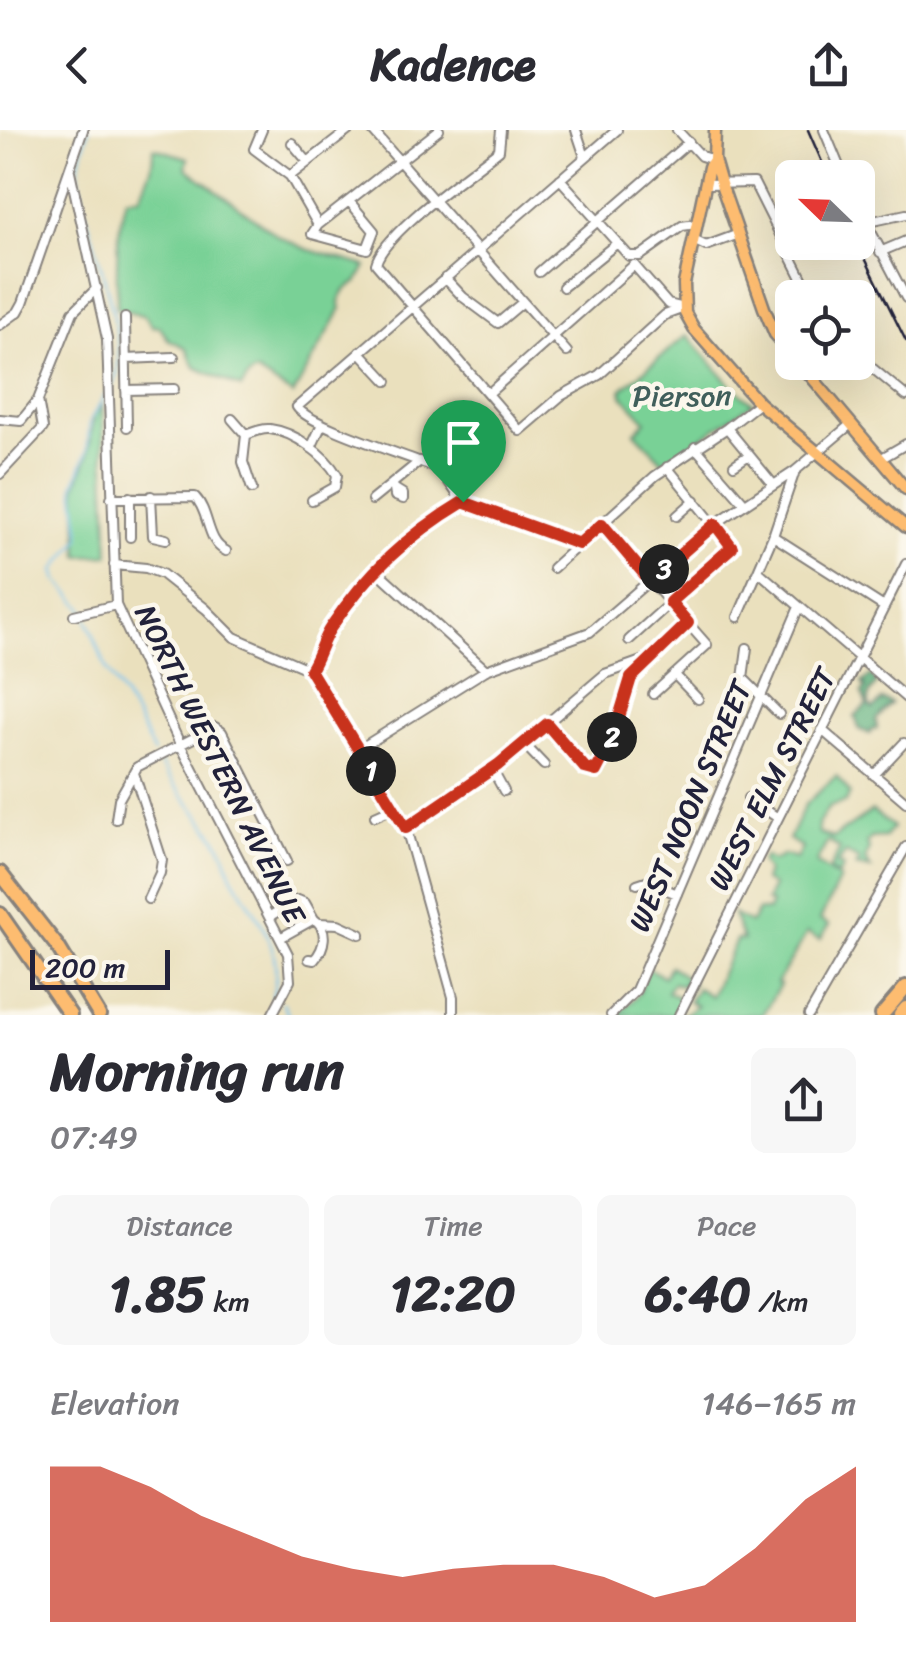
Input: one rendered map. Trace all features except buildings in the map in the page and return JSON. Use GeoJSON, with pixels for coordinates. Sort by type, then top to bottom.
{"type":"FeatureCollection","features":[{"type":"Feature","properties":{"kind":"highway"},"geometry":{"type":"LineString","coordinates":[[0,874],[58,947],[99,1015]]}},
{"type":"Feature","properties":{"kind":"highway"},"geometry":{"type":"LineString","coordinates":[[0,914],[68,1015]]}},
{"type":"Feature","properties":{"kind":"highway"},"geometry":{"type":"LineString","coordinates":[[58,947],[109,1015]]}},
{"type":"Feature","properties":{"kind":"highway"},"geometry":{"type":"LineString","coordinates":[[882,1015],[906,987]]}},
{"type":"Feature","properties":{"kind":"highway"},"geometry":{"type":"LineString","coordinates":[[900,1015],[906,1008]]}},
{"type":"Feature","properties":{"kind":"main road"},"geometry":{"type":"LineString","coordinates":[[715,130],[714,160],[684,284],[684,308],[694,329],[759,403],[906,527]]}},
{"type":"Feature","properties":{"kind":"main road"},"geometry":{"type":"LineString","coordinates":[[714,160],[775,334]]}},
{"type":"Feature","properties":{"kind":"main road"},"geometry":{"type":"LineString","coordinates":[[814,380],[906,489]]}},
{"type":"Feature","properties":{"kind":"street"},"geometry":{"type":"LineString","coordinates":[[0,325],[24,303],[82,130]]}},
{"type":"Feature","properties":{"kind":"street"},"geometry":{"type":"LineString","coordinates":[[262,130],[254,149],[290,176],[318,225]]}},
{"type":"Feature","properties":{"kind":"street"},"geometry":{"type":"LineString","coordinates":[[290,176],[350,130]]}},
{"type":"Feature","properties":{"kind":"street"},"geometry":{"type":"LineString","coordinates":[[372,130],[567,352]]}},
{"type":"Feature","properties":{"kind":"street"},"geometry":{"type":"LineString","coordinates":[[349,201],[374,231],[367,249],[312,234],[318,225],[438,130]]}},
{"type":"Feature","properties":{"kind":"street"},"geometry":{"type":"LineString","coordinates":[[501,130],[499,150],[396,234],[378,256],[378,268],[520,430],[561,396],[599,375],[665,315],[684,308]]}},
{"type":"Feature","properties":{"kind":"street"},"geometry":{"type":"LineString","coordinates":[[576,130],[586,158]]}},
{"type":"Feature","properties":{"kind":"street"},"geometry":{"type":"LineString","coordinates":[[579,544],[463,502],[442,472],[322,424],[297,407],[618,130]]}},
{"type":"Feature","properties":{"kind":"street"},"geometry":{"type":"LineString","coordinates":[[677,130],[701,156],[714,160]]}},
{"type":"Feature","properties":{"kind":"street"},"geometry":{"type":"LineString","coordinates":[[824,130],[836,160]]}},
{"type":"Feature","properties":{"kind":"street"},"geometry":{"type":"LineString","coordinates":[[539,272],[689,142]]}},
{"type":"Feature","properties":{"kind":"street"},"geometry":{"type":"LineString","coordinates":[[292,143],[308,162]]}},
{"type":"Feature","properties":{"kind":"street","name":"NORTH WESTERN AVENUE"},"geometry":{"type":"LineString","coordinates":[[70,172],[108,339],[116,604],[180,744],[288,954],[290,981],[272,1015]]}},
{"type":"Feature","properties":{"kind":"street"},"geometry":{"type":"LineString","coordinates":[[560,179],[629,256],[640,256],[682,226],[696,224]]}},
{"type":"Feature","properties":{"kind":"street"},"geometry":{"type":"LineString","coordinates":[[707,184],[754,183],[803,280]]}},
{"type":"Feature","properties":{"kind":"street"},"geometry":{"type":"LineString","coordinates":[[59,200],[76,199]]}},
{"type":"Feature","properties":{"kind":"street"},"geometry":{"type":"LineString","coordinates":[[875,220],[906,214]]}},
{"type":"Feature","properties":{"kind":"street"},"geometry":{"type":"LineString","coordinates":[[693,240],[714,245],[738,234]]}},
{"type":"Feature","properties":{"kind":"street"},"geometry":{"type":"LineString","coordinates":[[880,252],[906,241]]}},
{"type":"Feature","properties":{"kind":"street"},"geometry":{"type":"LineString","coordinates":[[875,243],[906,298]]}},
{"type":"Feature","properties":{"kind":"street"},"geometry":{"type":"LineString","coordinates":[[563,287],[616,244]]}},
{"type":"Feature","properties":{"kind":"street"},"geometry":{"type":"LineString","coordinates":[[489,393],[634,264],[668,304],[684,308]]}},
{"type":"Feature","properties":{"kind":"street"},"geometry":{"type":"LineString","coordinates":[[445,278],[498,323],[524,302]]}},
{"type":"Feature","properties":{"kind":"street"},"geometry":{"type":"LineString","coordinates":[[0,419],[21,421],[38,400],[73,312],[97,288]]}},
{"type":"Feature","properties":{"kind":"street"},"geometry":{"type":"LineString","coordinates":[[0,310],[13,316]]}},
{"type":"Feature","properties":{"kind":"street"},"geometry":{"type":"LineString","coordinates":[[125,318],[127,426]]}},
{"type":"Feature","properties":{"kind":"street"},"geometry":{"type":"LineString","coordinates":[[360,352],[387,381]]}},
{"type":"Feature","properties":{"kind":"street"},"geometry":{"type":"LineString","coordinates":[[126,359],[174,357]]}},
{"type":"Feature","properties":{"kind":"street"},"geometry":{"type":"LineString","coordinates":[[875,371],[906,396]]}},
{"type":"Feature","properties":{"kind":"street"},"geometry":{"type":"LineString","coordinates":[[126,390],[174,389]]}},
{"type":"Feature","properties":{"kind":"street"},"geometry":{"type":"LineString","coordinates":[[0,474],[42,428],[38,400]]}},
{"type":"Feature","properties":{"kind":"street"},"geometry":{"type":"LineString","coordinates":[[553,568],[667,467],[759,403]]}},
{"type":"Feature","properties":{"kind":"street"},"geometry":{"type":"LineString","coordinates":[[110,407],[127,407]]}},
{"type":"Feature","properties":{"kind":"street"},"geometry":{"type":"LineString","coordinates":[[232,419],[246,435],[243,462],[252,489]]}},
{"type":"Feature","properties":{"kind":"street"},"geometry":{"type":"LineString","coordinates":[[311,448],[322,424]]}},
{"type":"Feature","properties":{"kind":"street"},"geometry":{"type":"LineString","coordinates":[[358,750],[486,670],[586,634],[715,524],[795,471],[851,424]]}},
{"type":"Feature","properties":{"kind":"street"},"geometry":{"type":"LineString","coordinates":[[728,428],[773,484]]}},
{"type":"Feature","properties":{"kind":"street"},"geometry":{"type":"LineString","coordinates":[[246,435],[272,429],[311,448],[330,464],[337,476],[330,492],[312,500]]}},
{"type":"Feature","properties":{"kind":"street"},"geometry":{"type":"LineString","coordinates":[[880,460],[906,444]]}},
{"type":"Feature","properties":{"kind":"street"},"geometry":{"type":"LineString","coordinates":[[695,447],[744,503]]}},
{"type":"Feature","properties":{"kind":"street"},"geometry":{"type":"LineString","coordinates":[[734,465],[749,455]]}},
{"type":"Feature","properties":{"kind":"street"},"geometry":{"type":"LineString","coordinates":[[372,500],[394,486],[420,461]]}},
{"type":"Feature","properties":{"kind":"street"},"geometry":{"type":"LineString","coordinates":[[629,640],[732,546],[667,467]]}},
{"type":"Feature","properties":{"kind":"street"},"geometry":{"type":"LineString","coordinates":[[738,617],[773,536],[795,471]]}},
{"type":"Feature","properties":{"kind":"street"},"geometry":{"type":"LineString","coordinates":[[150,496],[153,536],[162,539]]}},
{"type":"Feature","properties":{"kind":"street"},"geometry":{"type":"LineString","coordinates":[[111,498],[190,496],[198,500],[216,546],[226,551]]}},
{"type":"Feature","properties":{"kind":"street"},"geometry":{"type":"LineString","coordinates":[[130,498],[130,537]]}},
{"type":"Feature","properties":{"kind":"street"},"geometry":{"type":"LineString","coordinates":[[676,516],[695,500]]}},
{"type":"Feature","properties":{"kind":"street"},"geometry":{"type":"LineString","coordinates":[[310,670],[332,626],[375,569],[417,531],[463,502]]}},
{"type":"Feature","properties":{"kind":"street"},"geometry":{"type":"LineString","coordinates":[[602,524],[703,639],[705,648],[653,694]]}},
{"type":"Feature","properties":{"kind":"street"},"geometry":{"type":"LineString","coordinates":[[773,536],[884,607]]}},
{"type":"Feature","properties":{"kind":"street","name":"WEST ELM STREET"},"geometry":{"type":"LineString","coordinates":[[680,1015],[906,564]]}},
{"type":"Feature","properties":{"kind":"street"},"geometry":{"type":"LineString","coordinates":[[114,566],[146,568],[162,574],[234,637],[310,670],[406,828],[453,998],[453,1015]]}},
{"type":"Feature","properties":{"kind":"street"},"geometry":{"type":"LineString","coordinates":[[375,569],[486,670]]}},
{"type":"Feature","properties":{"kind":"street"},"geometry":{"type":"LineString","coordinates":[[758,571],[906,698]]}},
{"type":"Feature","properties":{"kind":"street"},"geometry":{"type":"LineString","coordinates":[[897,582],[906,590]]}},
{"type":"Feature","properties":{"kind":"street"},"geometry":{"type":"LineString","coordinates":[[74,615],[116,604]]}},
{"type":"Feature","properties":{"kind":"street","name":"WEST NOON STREET"},"geometry":{"type":"LineString","coordinates":[[611,1015],[636,990],[800,607]]}},
{"type":"Feature","properties":{"kind":"street"},"geometry":{"type":"LineString","coordinates":[[547,724],[585,768],[593,772],[612,740],[629,682],[688,623]]}},
{"type":"Feature","properties":{"kind":"street"},"geometry":{"type":"LineString","coordinates":[[747,648],[743,678],[779,714]]}},
{"type":"Feature","properties":{"kind":"street"},"geometry":{"type":"LineString","coordinates":[[406,828],[492,769],[604,674],[650,658]]}},
{"type":"Feature","properties":{"kind":"street"},"geometry":{"type":"LineString","coordinates":[[675,674],[698,700]]}},
{"type":"Feature","properties":{"kind":"street"},"geometry":{"type":"LineString","coordinates":[[116,819],[119,799],[141,764],[215,727],[222,732],[287,862]]}},
{"type":"Feature","properties":{"kind":"street"},"geometry":{"type":"LineString","coordinates":[[822,730],[906,802]]}},
{"type":"Feature","properties":{"kind":"street"},"geometry":{"type":"LineString","coordinates":[[874,775],[904,743]]}},
{"type":"Feature","properties":{"kind":"street"},"geometry":{"type":"LineString","coordinates":[[524,744],[544,765]]}},
{"type":"Feature","properties":{"kind":"street"},"geometry":{"type":"LineString","coordinates":[[492,769],[504,791]]}},
{"type":"Feature","properties":{"kind":"street"},"geometry":{"type":"LineString","coordinates":[[134,773],[162,860],[148,899]]}},
{"type":"Feature","properties":{"kind":"street"},"geometry":{"type":"LineString","coordinates":[[748,798],[778,818]]}},
{"type":"Feature","properties":{"kind":"street"},"geometry":{"type":"LineString","coordinates":[[375,816],[394,808]]}},
{"type":"Feature","properties":{"kind":"street"},"geometry":{"type":"LineString","coordinates":[[809,1015],[902,864],[906,847]]}},
{"type":"Feature","properties":{"kind":"street"},"geometry":{"type":"LineString","coordinates":[[638,884],[646,880],[677,894]]}},
{"type":"Feature","properties":{"kind":"street"},"geometry":{"type":"LineString","coordinates":[[270,916],[298,900],[304,903],[317,921],[324,942],[320,954],[314,960],[308,959]]}},
{"type":"Feature","properties":{"kind":"street"},"geometry":{"type":"LineString","coordinates":[[280,938],[317,921],[338,924],[360,934]]}},
{"type":"Feature","properties":{"kind":"green space"},"geometry":{"type":"Polygon","coordinates":[[[154,148],[188,158],[186,168],[278,236],[306,249],[366,266],[357,283],[343,293],[341,309],[293,395],[256,372],[241,388],[195,367],[186,348],[168,339],[159,326],[153,327],[145,316],[117,308],[122,212],[126,198],[140,196],[154,148]]]}},
{"type":"Feature","properties":{"kind":"green space","name":"Pierson"},"geometry":{"type":"Polygon","coordinates":[[[687,335],[734,388],[753,403],[664,463],[635,432],[646,421],[623,396],[622,389],[687,335]]]}},
{"type":"Feature","properties":{"kind":"green space"},"geometry":{"type":"Polygon","coordinates":[[[102,403],[109,555],[79,556],[76,486],[88,456],[94,416],[102,403]]]}},
{"type":"Feature","properties":{"kind":"green space"},"geometry":{"type":"Polygon","coordinates":[[[871,675],[877,683],[869,695],[869,706],[873,709],[882,700],[891,703],[870,734],[859,729],[855,716],[867,705],[862,693],[866,687],[862,683],[871,675]]]}},
{"type":"Feature","properties":{"kind":"green space"},"geometry":{"type":"Polygon","coordinates":[[[836,776],[850,793],[846,802],[829,807],[818,824],[819,833],[833,838],[872,811],[893,827],[885,837],[871,838],[867,843],[865,860],[871,869],[856,866],[859,860],[846,853],[837,864],[843,867],[839,875],[829,870],[840,849],[828,841],[816,863],[840,879],[820,920],[829,925],[820,940],[807,933],[762,1015],[682,1015],[697,1006],[689,1001],[697,988],[711,996],[736,940],[743,940],[733,914],[751,923],[758,910],[768,911],[771,903],[766,901],[773,886],[764,881],[764,856],[773,861],[784,855],[796,859],[802,848],[789,839],[805,805],[836,776]]]}},
{"type":"Feature","properties":{"kind":"green space"},"geometry":{"type":"Polygon","coordinates":[[[670,966],[693,982],[683,982],[683,986],[673,983],[667,992],[680,998],[686,985],[690,986],[676,1015],[618,1015],[639,993],[648,968],[664,977],[670,966]]]}},
{"type":"Feature","properties":{"kind":"waterway"},"geometry":{"type":"LineString","coordinates":[[89,130],[79,176],[114,316],[118,369],[111,387]]}},
{"type":"Feature","properties":{"kind":"waterway"},"geometry":{"type":"LineString","coordinates":[[106,394],[90,421],[87,452],[74,486],[81,537],[55,570],[58,580],[83,608],[106,668],[154,753]]}},
{"type":"Feature","properties":{"kind":"waterway"},"geometry":{"type":"LineString","coordinates":[[158,760],[215,836],[233,877],[259,919],[272,948],[276,980],[272,997],[276,999]]}},
{"type":"Feature","properties":{"kind":"waterway"},"geometry":{"type":"LineString","coordinates":[[283,1003],[288,1015]]}},
{"type":"Feature","properties":{"kind":"railway"},"geometry":{"type":"LineString","coordinates":[[808,130],[821,160]]}},
{"type":"Feature","properties":{"kind":"railway"},"geometry":{"type":"LineString","coordinates":[[866,260],[906,341]]}},
{"type":"Feature","properties":{"kind":"route"},"geometry":{"type":"LineString","coordinates":[[463,502],[579,544],[602,524],[650,581],[715,524],[732,547],[670,602],[688,623],[631,678],[612,740],[596,771],[588,771],[547,724],[498,765],[406,828],[310,670],[328,632],[375,569],[417,531],[463,502]]}}]}
